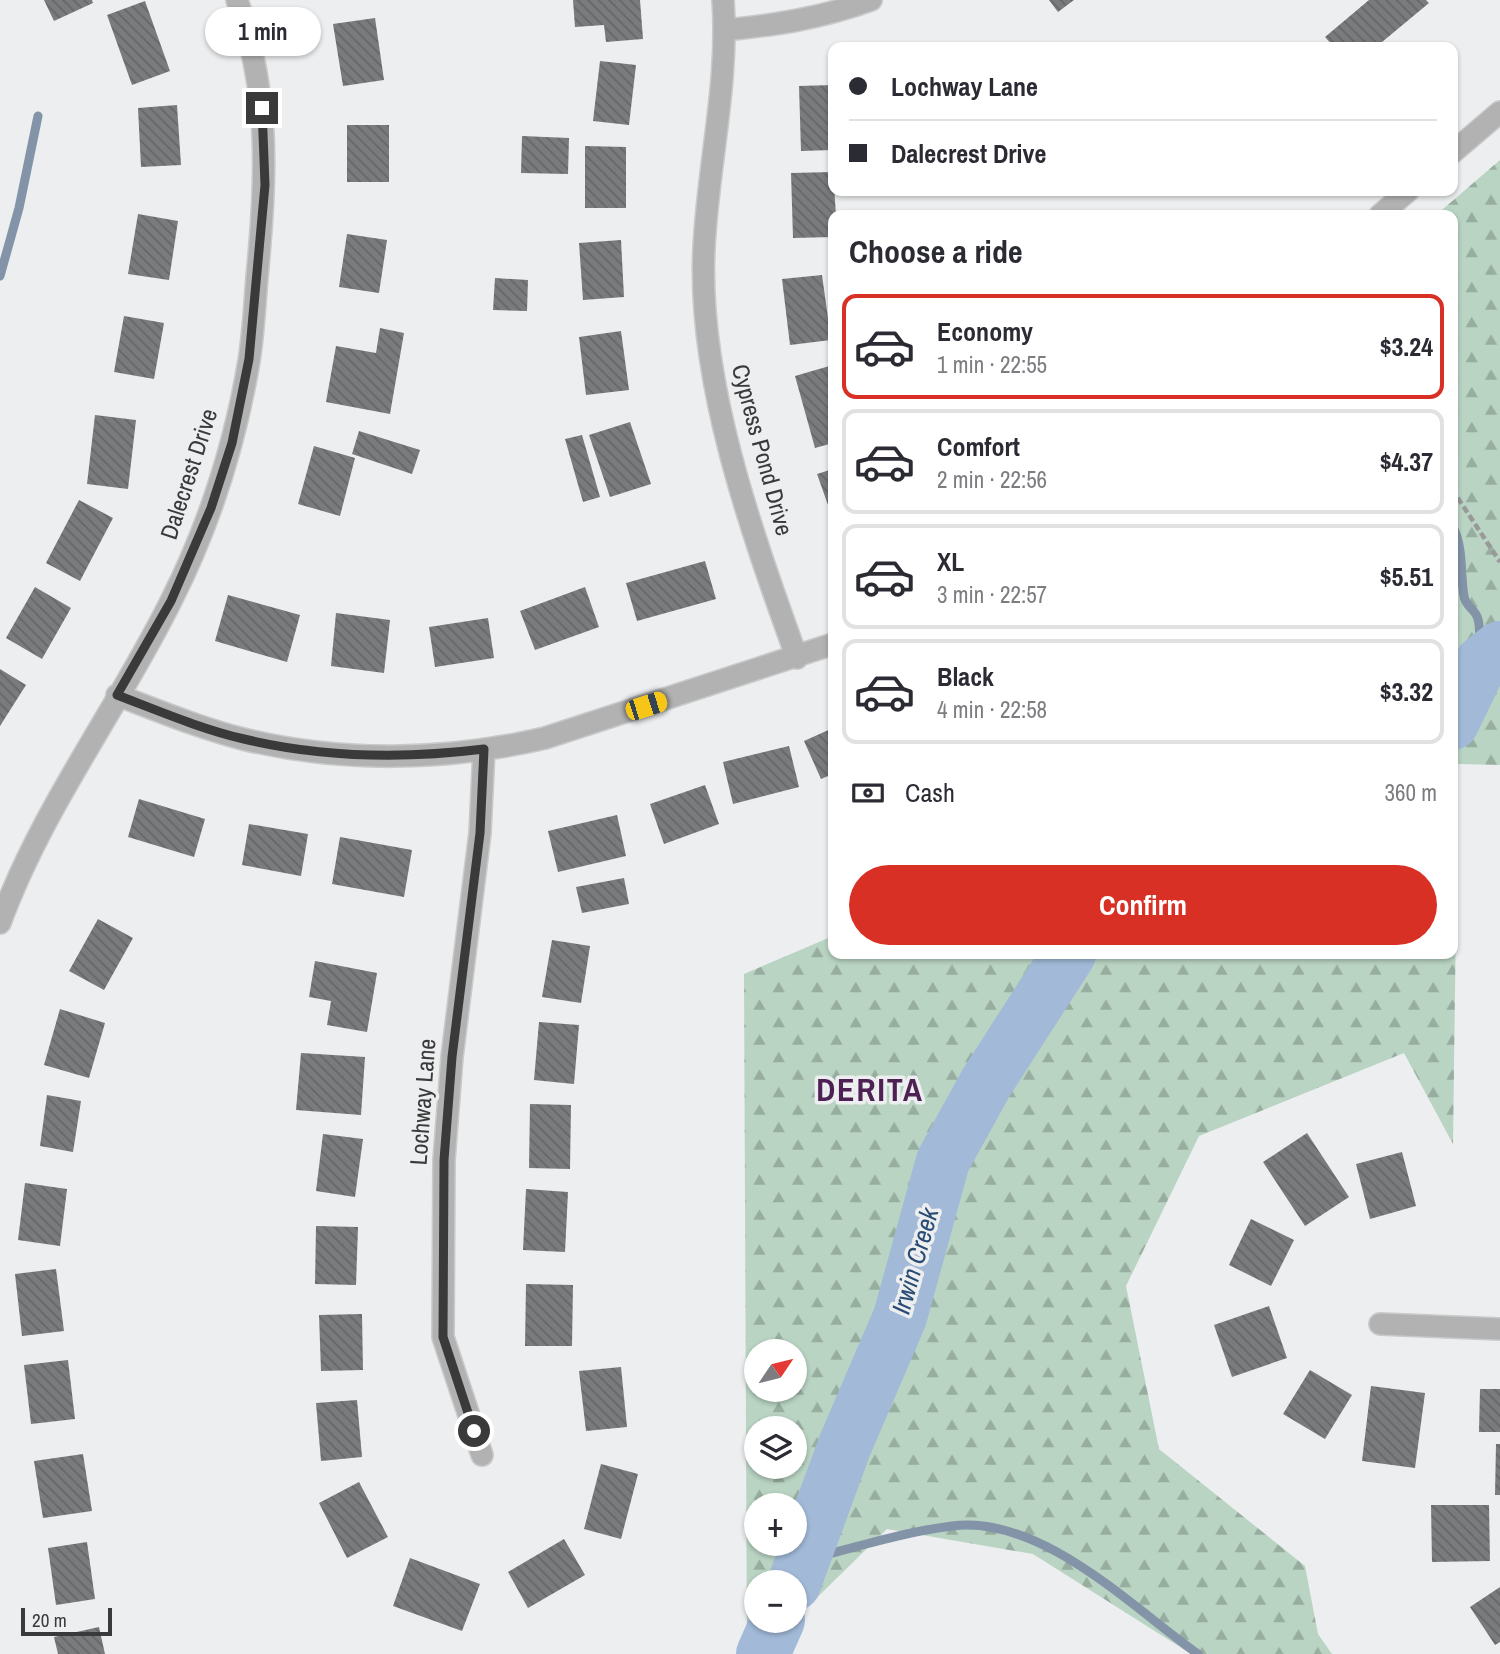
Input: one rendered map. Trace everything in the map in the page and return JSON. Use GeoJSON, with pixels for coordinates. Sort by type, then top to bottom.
{"type":"FeatureCollection","features":[{"type":"Feature","properties":{"kind":"street","name":"Dalecrest Drive"},"geometry":{"type":"LineString","coordinates":[[0,923],[46,820],[171,601],[211,508],[232,443],[249,359],[265,185],[265,131],[256,64],[237,0]]}},
{"type":"Feature","properties":{"kind":"street","name":"Cypress Pond Drive"},"geometry":{"type":"LineString","coordinates":[[723,0],[723,89],[704,248],[706,328],[717,405],[774,594],[797,658]]}},
{"type":"Feature","properties":{"kind":"street"},"geometry":{"type":"LineString","coordinates":[[725,30],[787,24],[832,14],[871,0]]}},
{"type":"Feature","properties":{"kind":"street"},"geometry":{"type":"LineString","coordinates":[[1458,148],[1500,112]]}},
{"type":"Feature","properties":{"kind":"street"},"geometry":{"type":"LineString","coordinates":[[1386,210],[1402,196]]}},
{"type":"Feature","properties":{"kind":"street"},"geometry":{"type":"LineString","coordinates":[[117,695],[188,722],[286,748],[358,756],[402,757],[484,749],[545,738],[828,646]]}},
{"type":"Feature","properties":{"kind":"street","name":"Lochway Lane"},"geometry":{"type":"LineString","coordinates":[[482,1455],[443,1337],[448,1108],[480,833],[484,749]]}},
{"type":"Feature","properties":{"kind":"street"},"geometry":{"type":"LineString","coordinates":[[1380,1324],[1500,1329]]}},
{"type":"Feature","properties":{"kind":"path"},"geometry":{"type":"LineString","coordinates":[[1458,498],[1500,562]]}},
{"type":"Feature","properties":{"kind":"green space"},"geometry":{"type":"Polygon","coordinates":[[[1500,160],[1500,765],[1458,764],[1458,210],[1442,210],[1500,160]]]}},
{"type":"Feature","properties":{"kind":"green space"},"geometry":{"type":"Polygon","coordinates":[[[828,938],[828,959],[1455,959],[1453,1144],[1404,1053],[1199,1136],[1126,1286],[1159,1449],[1305,1566],[1318,1634],[1332,1654],[1191,1654],[1033,1554],[887,1529],[807,1608],[807,1570],[747,1570],[747,1556],[807,1556],[807,1493],[746,1493],[746,1479],[807,1479],[807,1416],[746,1416],[746,1402],[807,1402],[807,1339],[746,1339],[744,974],[828,938]]]}},
{"type":"Feature","properties":{"kind":"green space"},"geometry":{"type":"Polygon","coordinates":[[[747,1633],[781,1633],[760,1654],[747,1654],[747,1633]]]}},
{"type":"Feature","properties":{"kind":"building"},"geometry":{"type":"Polygon","coordinates":[[[44,0],[92,0],[93,3],[54,21],[44,0]]]}},
{"type":"Feature","properties":{"kind":"building"},"geometry":{"type":"Polygon","coordinates":[[[573,0],[640,0],[643,39],[606,42],[604,25],[575,27],[573,0]]]}},
{"type":"Feature","properties":{"kind":"building"},"geometry":{"type":"Polygon","coordinates":[[[1049,0],[1074,0],[1058,12],[1049,0]]]}},
{"type":"Feature","properties":{"kind":"building"},"geometry":{"type":"Polygon","coordinates":[[[1369,0],[1426,0],[1429,3],[1382,42],[1330,42],[1325,37],[1369,0]]]}},
{"type":"Feature","properties":{"kind":"building"},"geometry":{"type":"Polygon","coordinates":[[[145,1],[170,71],[132,85],[107,15],[145,1]]]}},
{"type":"Feature","properties":{"kind":"building"},"geometry":{"type":"Polygon","coordinates":[[[375,18],[384,80],[343,86],[333,24],[375,18]]]}},
{"type":"Feature","properties":{"kind":"building"},"geometry":{"type":"Polygon","coordinates":[[[600,61],[636,65],[629,125],[593,121],[600,61]]]}},
{"type":"Feature","properties":{"kind":"building"},"geometry":{"type":"Polygon","coordinates":[[[828,85],[828,150],[801,151],[799,86],[828,85]]]}},
{"type":"Feature","properties":{"kind":"building"},"geometry":{"type":"Polygon","coordinates":[[[177,105],[181,165],[141,167],[138,108],[177,105]]]}},
{"type":"Feature","properties":{"kind":"building"},"geometry":{"type":"Polygon","coordinates":[[[347,125],[389,125],[389,182],[347,182],[347,125]]]}},
{"type":"Feature","properties":{"kind":"building"},"geometry":{"type":"Polygon","coordinates":[[[522,136],[569,138],[568,174],[521,173],[522,136]]]}},
{"type":"Feature","properties":{"kind":"building"},"geometry":{"type":"Polygon","coordinates":[[[585,146],[626,147],[626,208],[585,208],[585,146]]]}},
{"type":"Feature","properties":{"kind":"building"},"geometry":{"type":"Polygon","coordinates":[[[828,172],[828,196],[835,196],[836,210],[828,210],[828,237],[793,238],[791,173],[828,172]]]}},
{"type":"Feature","properties":{"kind":"building"},"geometry":{"type":"Polygon","coordinates":[[[138,214],[178,221],[169,280],[128,274],[138,214]]]}},
{"type":"Feature","properties":{"kind":"building"},"geometry":{"type":"Polygon","coordinates":[[[347,234],[387,240],[379,293],[339,287],[347,234]]]}},
{"type":"Feature","properties":{"kind":"building"},"geometry":{"type":"Polygon","coordinates":[[[621,240],[624,297],[583,300],[579,243],[621,240]]]}},
{"type":"Feature","properties":{"kind":"building"},"geometry":{"type":"Polygon","coordinates":[[[822,275],[828,340],[790,345],[782,279],[822,275]]]}},
{"type":"Feature","properties":{"kind":"building"},"geometry":{"type":"Polygon","coordinates":[[[495,278],[528,280],[527,311],[493,310],[495,278]]]}},
{"type":"Feature","properties":{"kind":"building"},"geometry":{"type":"Polygon","coordinates":[[[124,316],[164,323],[154,379],[114,372],[124,316]]]}},
{"type":"Feature","properties":{"kind":"building"},"geometry":{"type":"Polygon","coordinates":[[[380,328],[404,333],[390,414],[326,402],[336,346],[376,353],[380,328]]]}},
{"type":"Feature","properties":{"kind":"building"},"geometry":{"type":"Polygon","coordinates":[[[621,331],[629,390],[586,395],[579,337],[621,331]]]}},
{"type":"Feature","properties":{"kind":"building"},"geometry":{"type":"Polygon","coordinates":[[[828,366],[828,444],[815,448],[795,376],[828,366]]]}},
{"type":"Feature","properties":{"kind":"building"},"geometry":{"type":"Polygon","coordinates":[[[95,415],[136,420],[128,489],[87,484],[95,415]]]}},
{"type":"Feature","properties":{"kind":"building"},"geometry":{"type":"Polygon","coordinates":[[[630,422],[651,484],[610,497],[589,435],[630,422]]]}},
{"type":"Feature","properties":{"kind":"building"},"geometry":{"type":"Polygon","coordinates":[[[359,431],[420,450],[412,474],[352,454],[359,431]]]}},
{"type":"Feature","properties":{"kind":"building"},"geometry":{"type":"Polygon","coordinates":[[[582,435],[600,497],[583,502],[565,439],[582,435]]]}},
{"type":"Feature","properties":{"kind":"building"},"geometry":{"type":"Polygon","coordinates":[[[314,446],[355,458],[340,516],[298,504],[314,446]]]}},
{"type":"Feature","properties":{"kind":"building"},"geometry":{"type":"Polygon","coordinates":[[[828,471],[828,505],[817,474],[828,471]]]}},
{"type":"Feature","properties":{"kind":"building"},"geometry":{"type":"Polygon","coordinates":[[[79,500],[113,518],[80,581],[46,563],[79,500]]]}},
{"type":"Feature","properties":{"kind":"building"},"geometry":{"type":"Polygon","coordinates":[[[705,561],[716,599],[637,621],[626,583],[705,561]]]}},
{"type":"Feature","properties":{"kind":"building"},"geometry":{"type":"Polygon","coordinates":[[[35,587],[71,608],[42,659],[6,638],[35,587]]]}},
{"type":"Feature","properties":{"kind":"building"},"geometry":{"type":"Polygon","coordinates":[[[585,587],[599,627],[535,650],[520,611],[585,587]]]}},
{"type":"Feature","properties":{"kind":"building"},"geometry":{"type":"Polygon","coordinates":[[[228,595],[300,615],[287,662],[215,641],[228,595]]]}},
{"type":"Feature","properties":{"kind":"building"},"geometry":{"type":"Polygon","coordinates":[[[336,613],[390,620],[384,673],[331,666],[336,613]]]}},
{"type":"Feature","properties":{"kind":"building"},"geometry":{"type":"Polygon","coordinates":[[[488,618],[494,658],[435,667],[429,627],[488,618]]]}},
{"type":"Feature","properties":{"kind":"building"},"geometry":{"type":"Polygon","coordinates":[[[0,669],[26,685],[0,726],[0,669]]]}},
{"type":"Feature","properties":{"kind":"building"},"geometry":{"type":"Polygon","coordinates":[[[828,730],[828,776],[821,779],[804,741],[828,730]]]}},
{"type":"Feature","properties":{"kind":"building"},"geometry":{"type":"Polygon","coordinates":[[[789,746],[799,787],[733,804],[723,762],[789,746]]]}},
{"type":"Feature","properties":{"kind":"building"},"geometry":{"type":"Polygon","coordinates":[[[705,785],[719,824],[664,844],[650,804],[705,785]]]}},
{"type":"Feature","properties":{"kind":"building"},"geometry":{"type":"Polygon","coordinates":[[[139,799],[205,819],[194,857],[128,837],[139,799]]]}},
{"type":"Feature","properties":{"kind":"building"},"geometry":{"type":"Polygon","coordinates":[[[617,815],[626,856],[558,872],[548,831],[617,815]]]}},
{"type":"Feature","properties":{"kind":"building"},"geometry":{"type":"Polygon","coordinates":[[[249,824],[308,834],[301,876],[242,865],[249,824]]]}},
{"type":"Feature","properties":{"kind":"building"},"geometry":{"type":"Polygon","coordinates":[[[340,837],[412,850],[404,897],[332,884],[340,837]]]}},
{"type":"Feature","properties":{"kind":"building"},"geometry":{"type":"Polygon","coordinates":[[[624,878],[629,904],[582,913],[576,887],[624,878]]]}},
{"type":"Feature","properties":{"kind":"building"},"geometry":{"type":"Polygon","coordinates":[[[98,919],[133,938],[104,990],[69,971],[98,919]]]}},
{"type":"Feature","properties":{"kind":"building"},"geometry":{"type":"Polygon","coordinates":[[[552,940],[590,946],[581,1003],[542,997],[552,940]]]}},
{"type":"Feature","properties":{"kind":"building"},"geometry":{"type":"Polygon","coordinates":[[[315,961],[377,973],[367,1032],[327,1025],[331,1001],[309,997],[315,961]]]}},
{"type":"Feature","properties":{"kind":"building"},"geometry":{"type":"Polygon","coordinates":[[[60,1009],[105,1023],[89,1078],[44,1065],[60,1009]]]}},
{"type":"Feature","properties":{"kind":"building"},"geometry":{"type":"Polygon","coordinates":[[[539,1022],[579,1025],[574,1084],[534,1080],[539,1022]]]}},
{"type":"Feature","properties":{"kind":"building"},"geometry":{"type":"Polygon","coordinates":[[[301,1053],[365,1057],[361,1115],[296,1110],[301,1053]]]}},
{"type":"Feature","properties":{"kind":"building"},"geometry":{"type":"Polygon","coordinates":[[[47,1095],[81,1101],[73,1152],[40,1146],[47,1095]]]}},
{"type":"Feature","properties":{"kind":"building"},"geometry":{"type":"Polygon","coordinates":[[[530,1104],[571,1105],[570,1169],[529,1168],[530,1104]]]}},
{"type":"Feature","properties":{"kind":"building"},"geometry":{"type":"Polygon","coordinates":[[[1307,1133],[1349,1197],[1305,1226],[1263,1162],[1307,1133]]]}},
{"type":"Feature","properties":{"kind":"building"},"geometry":{"type":"Polygon","coordinates":[[[323,1134],[363,1139],[355,1197],[316,1191],[323,1134]]]}},
{"type":"Feature","properties":{"kind":"building"},"geometry":{"type":"Polygon","coordinates":[[[1402,1152],[1416,1206],[1370,1219],[1356,1164],[1402,1152]]]}},
{"type":"Feature","properties":{"kind":"building"},"geometry":{"type":"Polygon","coordinates":[[[25,1183],[67,1189],[60,1246],[18,1240],[25,1183]]]}},
{"type":"Feature","properties":{"kind":"building"},"geometry":{"type":"Polygon","coordinates":[[[526,1189],[568,1192],[565,1252],[523,1250],[526,1189]]]}},
{"type":"Feature","properties":{"kind":"building"},"geometry":{"type":"Polygon","coordinates":[[[1251,1219],[1294,1240],[1271,1286],[1229,1265],[1251,1219]]]}},
{"type":"Feature","properties":{"kind":"building"},"geometry":{"type":"Polygon","coordinates":[[[316,1226],[358,1227],[356,1285],[315,1284],[316,1226]]]}},
{"type":"Feature","properties":{"kind":"building"},"geometry":{"type":"Polygon","coordinates":[[[56,1269],[64,1331],[22,1336],[15,1274],[56,1269]]]}},
{"type":"Feature","properties":{"kind":"building"},"geometry":{"type":"Polygon","coordinates":[[[526,1284],[573,1285],[572,1346],[525,1346],[526,1284]]]}},
{"type":"Feature","properties":{"kind":"building"},"geometry":{"type":"Polygon","coordinates":[[[1269,1306],[1287,1358],[1232,1377],[1214,1325],[1269,1306]]]}},
{"type":"Feature","properties":{"kind":"building"},"geometry":{"type":"Polygon","coordinates":[[[362,1314],[363,1370],[321,1371],[319,1315],[362,1314]]]}},
{"type":"Feature","properties":{"kind":"building"},"geometry":{"type":"Polygon","coordinates":[[[68,1360],[75,1419],[31,1424],[24,1365],[68,1360]]]}},
{"type":"Feature","properties":{"kind":"building"},"geometry":{"type":"Polygon","coordinates":[[[621,1367],[627,1427],[586,1431],[579,1371],[621,1367]]]}},
{"type":"Feature","properties":{"kind":"building"},"geometry":{"type":"Polygon","coordinates":[[[1310,1370],[1352,1395],[1325,1439],[1283,1414],[1310,1370]]]}},
{"type":"Feature","properties":{"kind":"building"},"geometry":{"type":"Polygon","coordinates":[[[1371,1386],[1425,1393],[1415,1468],[1362,1461],[1371,1386]]]}},
{"type":"Feature","properties":{"kind":"building"},"geometry":{"type":"Polygon","coordinates":[[[1480,1389],[1500,1389],[1500,1432],[1479,1432],[1480,1389]]]}},
{"type":"Feature","properties":{"kind":"building"},"geometry":{"type":"Polygon","coordinates":[[[357,1400],[362,1457],[321,1461],[316,1403],[357,1400]]]}},
{"type":"Feature","properties":{"kind":"building"},"geometry":{"type":"Polygon","coordinates":[[[1496,1444],[1500,1444],[1500,1495],[1495,1495],[1496,1444]]]}},
{"type":"Feature","properties":{"kind":"building"},"geometry":{"type":"Polygon","coordinates":[[[83,1454],[92,1511],[43,1518],[34,1461],[83,1454]]]}},
{"type":"Feature","properties":{"kind":"building"},"geometry":{"type":"Polygon","coordinates":[[[601,1464],[638,1474],[621,1539],[584,1529],[601,1464]]]}},
{"type":"Feature","properties":{"kind":"building"},"geometry":{"type":"Polygon","coordinates":[[[359,1482],[388,1537],[347,1558],[319,1503],[359,1482]]]}},
{"type":"Feature","properties":{"kind":"building"},"geometry":{"type":"Polygon","coordinates":[[[1431,1505],[1489,1505],[1490,1561],[1432,1562],[1431,1505]]]}},
{"type":"Feature","properties":{"kind":"building"},"geometry":{"type":"Polygon","coordinates":[[[564,1539],[585,1575],[528,1608],[508,1572],[564,1539]]]}},
{"type":"Feature","properties":{"kind":"building"},"geometry":{"type":"Polygon","coordinates":[[[87,1542],[95,1599],[56,1605],[48,1548],[87,1542]]]}},
{"type":"Feature","properties":{"kind":"building"},"geometry":{"type":"Polygon","coordinates":[[[410,1558],[480,1584],[462,1631],[393,1606],[410,1558]]]}},
{"type":"Feature","properties":{"kind":"building"},"geometry":{"type":"Polygon","coordinates":[[[1500,1587],[1500,1642],[1495,1645],[1470,1607],[1500,1587]]]}},
{"type":"Feature","properties":{"kind":"building"},"geometry":{"type":"Polygon","coordinates":[[[99,1627],[105,1654],[58,1654],[54,1637],[99,1627]]]}},
{"type":"Feature","properties":{"kind":"waterway"},"geometry":{"type":"LineString","coordinates":[[0,276],[19,208],[38,116]]}},
{"type":"Feature","properties":{"kind":"waterway"},"geometry":{"type":"LineString","coordinates":[[1458,542],[1465,599],[1478,619],[1481,663]]}},
{"type":"Feature","properties":{"kind":"waterway","name":"Irwin Creek"},"geometry":{"type":"LineString","coordinates":[[1458,711],[1481,663],[1500,648]]}},
{"type":"Feature","properties":{"kind":"waterway","name":"Irwin Creek"},"geometry":{"type":"LineString","coordinates":[[799,1570],[845,1445],[900,1317],[943,1161],[986,1083],[1066,959]]}},
{"type":"Feature","properties":{"kind":"waterway"},"geometry":{"type":"LineString","coordinates":[[806,1560],[934,1529],[986,1526],[1019,1535],[1051,1549],[1083,1568],[1198,1654]]}},
{"type":"Feature","properties":{"kind":"waterway","name":"Irwin Creek"},"geometry":{"type":"LineString","coordinates":[[763,1654],[772,1633]]}},
{"type":"Feature","properties":{"kind":"district","name":"DERITA"},"geometry":{"type":"Point","coordinates":[870,1090]}},
{"type":"Feature","properties":{"kind":"route"},"geometry":{"type":"LineString","coordinates":[[262,108],[265,131],[265,185],[249,359],[232,443],[211,508],[171,601],[117,695],[242,739],[286,748],[358,756],[402,757],[484,749],[480,833],[452,1057],[444,1160],[443,1337],[474,1431]]}}]}
